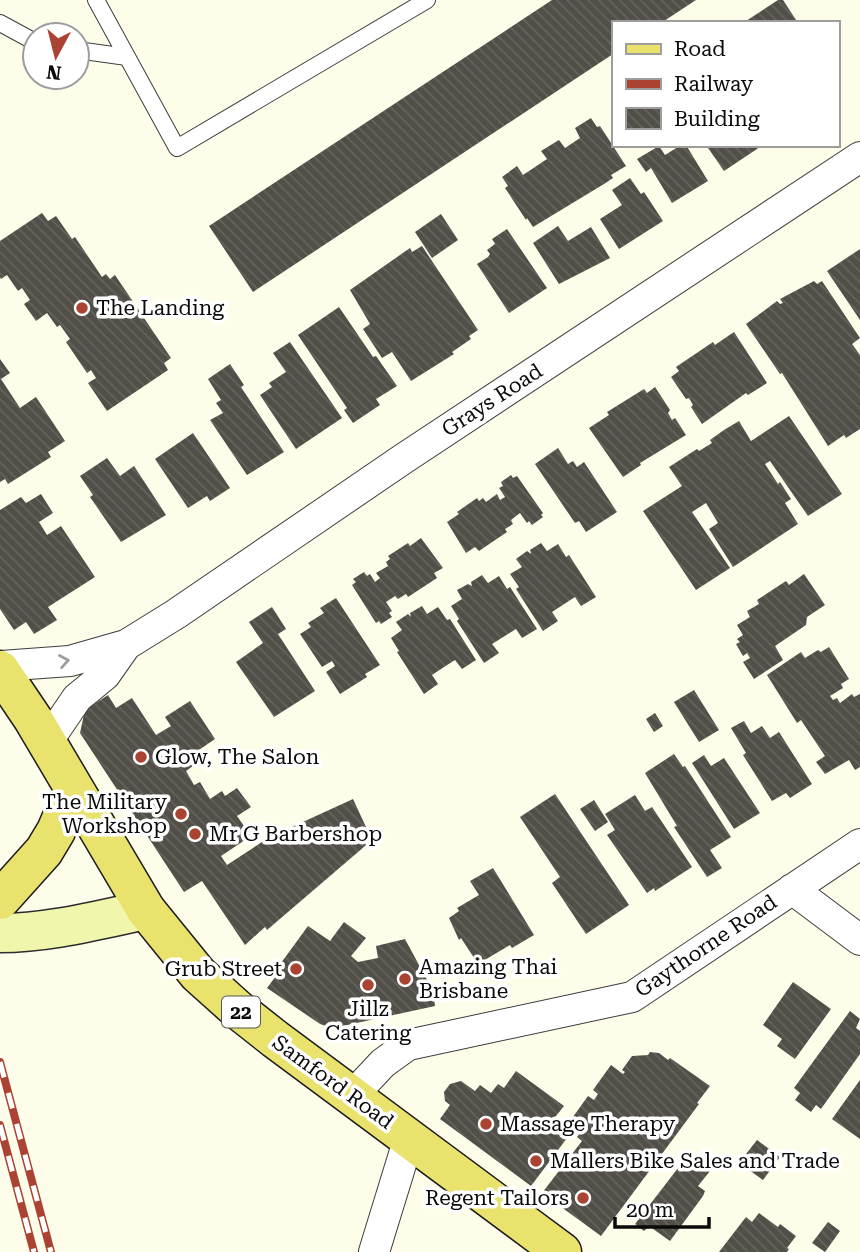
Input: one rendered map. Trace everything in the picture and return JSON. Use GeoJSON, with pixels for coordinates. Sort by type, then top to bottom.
{"type":"FeatureCollection","features":[{"type":"Feature","properties":{"kind":"main road","name":"Samford Road"},"geometry":{"type":"LineString","coordinates":[[0,668],[146,910],[181,955],[217,992],[275,1039],[562,1252]]}},
{"type":"Feature","properties":{"kind":"main road"},"geometry":{"type":"LineString","coordinates":[[0,900],[44,851],[74,789]]}},
{"type":"Feature","properties":{"kind":"main road"},"geometry":{"type":"LineString","coordinates":[[0,933],[21,933],[74,925],[146,910]]}},
{"type":"Feature","properties":{"kind":"street","name":"Grays Road"},"geometry":{"type":"LineString","coordinates":[[0,668],[70,661],[126,645],[860,158]]}},
{"type":"Feature","properties":{"kind":"street","name":"Grays Road"},"geometry":{"type":"LineString","coordinates":[[47,742],[77,698],[105,675],[126,645]]}},
{"type":"Feature","properties":{"kind":"street","name":"Gaythorne Road"},"geometry":{"type":"LineString","coordinates":[[352,1096],[383,1063],[408,1045],[632,997],[860,844]]}},
{"type":"Feature","properties":{"kind":"street"},"geometry":{"type":"LineString","coordinates":[[792,889],[860,940]]}},
{"type":"Feature","properties":{"kind":"street"},"geometry":{"type":"LineString","coordinates":[[374,1252],[409,1138]]}},
{"type":"Feature","properties":{"kind":"lane"},"geometry":{"type":"LineString","coordinates":[[96,0],[177,148],[428,0]]}},
{"type":"Feature","properties":{"kind":"lane"},"geometry":{"type":"LineString","coordinates":[[0,23],[21,34]]}},
{"type":"Feature","properties":{"kind":"lane"},"geometry":{"type":"LineString","coordinates":[[91,52],[127,57]]}},
{"type":"Feature","properties":{"kind":"building"},"geometry":{"type":"Polygon","coordinates":[[[552,0],[696,0],[664,21],[612,21],[612,55],[253,292],[209,226],[552,0]]]}},
{"type":"Feature","properties":{"kind":"building"},"geometry":{"type":"Polygon","coordinates":[[[778,0],[783,0],[797,21],[746,21],[778,0]]]}},
{"type":"Feature","properties":{"kind":"building"},"geometry":{"type":"Polygon","coordinates":[[[591,118],[597,127],[600,126],[626,166],[611,175],[613,178],[604,184],[533,227],[505,188],[508,186],[502,177],[517,166],[523,175],[547,159],[541,151],[559,140],[565,148],[580,138],[575,128],[591,118]]]}},
{"type":"Feature","properties":{"kind":"building"},"geometry":{"type":"Polygon","coordinates":[[[657,147],[665,155],[678,147],[687,147],[708,181],[672,203],[651,168],[646,172],[637,159],[657,147]]]}},
{"type":"Feature","properties":{"kind":"building"},"geometry":{"type":"Polygon","coordinates":[[[707,147],[760,147],[724,171],[707,147]]]}},
{"type":"Feature","properties":{"kind":"building"},"geometry":{"type":"Polygon","coordinates":[[[630,178],[641,194],[644,192],[663,221],[619,249],[600,219],[622,205],[612,190],[630,178]]]}},
{"type":"Feature","properties":{"kind":"building","name":"The Landing"},"geometry":{"type":"Polygon","coordinates":[[[42,213],[48,221],[56,216],[72,239],[75,237],[102,277],[106,274],[110,279],[115,275],[171,358],[164,363],[168,370],[107,411],[88,383],[96,378],[91,370],[87,373],[66,342],[70,339],[60,325],[57,327],[47,313],[36,321],[24,304],[30,300],[22,288],[18,291],[7,275],[1,279],[0,277],[0,241],[42,213]]]}},
{"type":"Feature","properties":{"kind":"building"},"geometry":{"type":"Polygon","coordinates":[[[441,214],[458,240],[432,258],[415,232],[441,214]]]}},
{"type":"Feature","properties":{"kind":"building"},"geometry":{"type":"Polygon","coordinates":[[[558,226],[568,241],[591,227],[610,258],[559,284],[533,243],[558,226]]]}},
{"type":"Feature","properties":{"kind":"building"},"geometry":{"type":"Polygon","coordinates":[[[507,229],[547,288],[509,313],[477,264],[490,254],[487,250],[495,244],[492,239],[507,229]]]}},
{"type":"Feature","properties":{"kind":"building"},"geometry":{"type":"Polygon","coordinates":[[[422,246],[478,330],[469,336],[471,339],[452,352],[454,354],[411,381],[392,352],[382,358],[363,329],[370,324],[350,290],[410,248],[412,252],[422,246]]]}},
{"type":"Feature","properties":{"kind":"building"},"geometry":{"type":"Polygon","coordinates":[[[860,249],[860,320],[827,271],[860,249]]]}},
{"type":"Feature","properties":{"kind":"building"},"geometry":{"type":"Polygon","coordinates":[[[814,281],[817,284],[822,281],[860,338],[852,344],[860,355],[860,429],[846,438],[844,435],[828,446],[782,373],[780,374],[746,324],[777,301],[783,303],[780,299],[814,281]]]}},
{"type":"Feature","properties":{"kind":"building"},"geometry":{"type":"Polygon","coordinates":[[[339,307],[373,357],[376,356],[397,386],[376,399],[380,405],[353,423],[344,410],[347,408],[298,335],[339,307]]]}},
{"type":"Feature","properties":{"kind":"building"},"geometry":{"type":"Polygon","coordinates":[[[734,332],[767,383],[748,395],[746,393],[702,424],[691,407],[693,405],[689,398],[686,399],[671,377],[679,371],[676,367],[713,342],[715,345],[734,332]]]}},
{"type":"Feature","properties":{"kind":"building"},"geometry":{"type":"Polygon","coordinates":[[[290,342],[342,418],[296,449],[260,395],[272,387],[269,383],[286,372],[273,353],[290,342]]]}},
{"type":"Feature","properties":{"kind":"building"},"geometry":{"type":"Polygon","coordinates":[[[0,359],[10,373],[1,379],[20,408],[36,397],[65,441],[48,452],[51,457],[8,484],[5,479],[0,482],[0,359]]]}},
{"type":"Feature","properties":{"kind":"building"},"geometry":{"type":"Polygon","coordinates":[[[230,364],[244,385],[241,387],[284,452],[247,475],[210,420],[223,413],[216,403],[221,400],[208,379],[230,364]]]}},
{"type":"Feature","properties":{"kind":"building"},"geometry":{"type":"Polygon","coordinates":[[[655,387],[670,410],[668,413],[672,420],[675,418],[686,435],[640,463],[641,465],[623,477],[589,428],[609,415],[607,412],[644,389],[647,393],[655,387]]]}},
{"type":"Feature","properties":{"kind":"building"},"geometry":{"type":"Polygon","coordinates":[[[789,416],[842,494],[808,516],[770,461],[765,464],[791,499],[785,503],[798,524],[733,567],[709,529],[718,523],[706,503],[692,512],[730,568],[696,590],[643,511],[682,486],[669,467],[712,443],[710,440],[724,430],[739,421],[751,441],[789,416]]]}},
{"type":"Feature","properties":{"kind":"building"},"geometry":{"type":"Polygon","coordinates":[[[193,433],[230,488],[210,501],[207,496],[188,508],[155,459],[193,433]]]}},
{"type":"Feature","properties":{"kind":"building"},"geometry":{"type":"Polygon","coordinates":[[[558,448],[568,464],[573,461],[577,467],[584,462],[617,512],[586,532],[579,521],[575,523],[535,464],[558,448]]]}},
{"type":"Feature","properties":{"kind":"building"},"geometry":{"type":"Polygon","coordinates":[[[107,458],[120,476],[134,466],[166,515],[121,542],[90,497],[93,495],[80,476],[107,458]]]}},
{"type":"Feature","properties":{"kind":"building"},"geometry":{"type":"Polygon","coordinates":[[[511,475],[513,478],[517,476],[543,513],[543,517],[532,525],[529,521],[527,523],[520,513],[511,520],[513,524],[505,529],[507,532],[479,551],[475,547],[466,553],[447,522],[477,498],[479,501],[483,498],[486,502],[497,494],[500,500],[505,497],[499,488],[503,486],[501,482],[511,475]]]}},
{"type":"Feature","properties":{"kind":"building"},"geometry":{"type":"Polygon","coordinates":[[[41,494],[53,513],[39,522],[47,535],[61,526],[95,577],[48,607],[57,620],[34,634],[26,622],[14,630],[0,609],[0,510],[21,497],[26,503],[41,494]]]}},
{"type":"Feature","properties":{"kind":"building"},"geometry":{"type":"Polygon","coordinates":[[[421,538],[443,568],[434,573],[437,578],[408,597],[406,594],[398,599],[395,596],[386,602],[392,611],[389,613],[392,617],[381,624],[379,621],[376,623],[352,585],[356,582],[353,579],[364,572],[367,576],[370,574],[375,582],[380,578],[376,573],[388,566],[388,556],[421,538]]]}},
{"type":"Feature","properties":{"kind":"building"},"geometry":{"type":"Polygon","coordinates":[[[541,543],[547,551],[558,544],[566,557],[569,555],[596,597],[581,606],[575,597],[552,612],[558,621],[543,631],[516,589],[519,587],[510,574],[522,567],[516,559],[527,551],[531,554],[530,550],[541,543]]]}},
{"type":"Feature","properties":{"kind":"building"},"geometry":{"type":"Polygon","coordinates":[[[804,574],[825,605],[807,617],[806,625],[775,646],[783,660],[754,679],[743,662],[750,658],[747,653],[743,656],[736,644],[740,642],[737,639],[743,635],[737,625],[750,617],[747,611],[759,604],[757,600],[786,581],[789,585],[804,574]]]}},
{"type":"Feature","properties":{"kind":"building"},"geometry":{"type":"Polygon","coordinates":[[[482,575],[488,583],[499,576],[507,589],[510,587],[537,629],[522,638],[516,629],[492,644],[499,653],[484,663],[457,621],[459,619],[451,606],[462,599],[457,590],[468,584],[472,586],[471,582],[482,575]]]}},
{"type":"Feature","properties":{"kind":"building"},"geometry":{"type":"Polygon","coordinates":[[[336,598],[380,665],[340,694],[326,672],[335,666],[332,661],[322,667],[300,634],[311,627],[308,623],[324,613],[320,608],[336,598]]]}},
{"type":"Feature","properties":{"kind":"building"},"geometry":{"type":"Polygon","coordinates":[[[422,606],[427,614],[438,607],[447,620],[450,619],[476,660],[462,669],[455,660],[444,667],[432,675],[438,684],[424,694],[391,638],[402,630],[396,622],[408,614],[411,617],[410,613],[422,606]]]}},
{"type":"Feature","properties":{"kind":"building"},"geometry":{"type":"Polygon","coordinates":[[[272,607],[286,629],[278,634],[315,691],[274,717],[236,662],[263,643],[249,622],[272,607]]]}},
{"type":"Feature","properties":{"kind":"building"},"geometry":{"type":"Polygon","coordinates":[[[829,647],[849,679],[841,684],[843,688],[830,696],[833,700],[837,698],[840,703],[852,694],[854,697],[860,694],[860,767],[855,770],[849,760],[825,774],[816,762],[825,756],[801,720],[797,723],[767,675],[801,652],[805,658],[829,647]]]}},
{"type":"Feature","properties":{"kind":"building"},"geometry":{"type":"Polygon","coordinates":[[[694,690],[719,730],[699,742],[674,702],[694,690]]]}},
{"type":"Feature","properties":{"kind":"building"},"geometry":{"type":"Polygon","coordinates":[[[108,695],[116,708],[132,698],[156,735],[171,726],[165,717],[190,701],[215,739],[189,758],[193,766],[186,771],[194,785],[200,782],[210,799],[222,791],[225,796],[237,788],[251,807],[237,816],[251,836],[221,856],[227,865],[268,838],[353,799],[372,840],[267,930],[265,927],[245,945],[202,881],[184,892],[80,733],[85,710],[108,695]]]}},
{"type":"Feature","properties":{"kind":"building"},"geometry":{"type":"Polygon","coordinates":[[[655,713],[663,726],[654,732],[646,719],[655,713]]]}},
{"type":"Feature","properties":{"kind":"building"},"geometry":{"type":"Polygon","coordinates":[[[744,721],[751,733],[762,726],[770,738],[779,732],[812,784],[790,798],[786,793],[772,801],[743,755],[746,753],[731,728],[744,721]]]}},
{"type":"Feature","properties":{"kind":"building"},"geometry":{"type":"Polygon","coordinates":[[[674,754],[683,767],[685,766],[731,837],[710,850],[722,868],[707,877],[674,827],[677,826],[645,773],[674,754]]]}},
{"type":"Feature","properties":{"kind":"building"},"geometry":{"type":"Polygon","coordinates":[[[704,755],[711,766],[724,758],[760,813],[734,829],[692,763],[704,755]]]}},
{"type":"Feature","properties":{"kind":"building"},"geometry":{"type":"Polygon","coordinates":[[[555,794],[629,905],[586,934],[552,883],[560,877],[520,817],[555,794]]]}},
{"type":"Feature","properties":{"kind":"building"},"geometry":{"type":"Polygon","coordinates":[[[635,795],[645,811],[652,807],[692,867],[655,891],[654,888],[647,893],[607,835],[615,830],[605,814],[635,795]]]}},
{"type":"Feature","properties":{"kind":"building"},"geometry":{"type":"Polygon","coordinates":[[[594,800],[608,822],[595,831],[580,809],[594,800]]]}},
{"type":"Feature","properties":{"kind":"building"},"geometry":{"type":"Polygon","coordinates":[[[493,868],[534,935],[512,948],[510,945],[478,964],[461,938],[459,940],[449,918],[459,911],[457,908],[479,895],[470,881],[493,868]]]}},
{"type":"Feature","properties":{"kind":"building"},"geometry":{"type":"Polygon","coordinates":[[[344,922],[366,938],[351,956],[358,962],[378,958],[376,946],[405,939],[433,991],[435,1006],[329,1027],[320,1024],[267,988],[276,976],[273,974],[308,926],[330,941],[344,922]]]}},
{"type":"Feature","properties":{"kind":"building"},"geometry":{"type":"Polygon","coordinates":[[[793,982],[831,1009],[795,1059],[777,1046],[782,1039],[763,1025],[793,982]]]}},
{"type":"Feature","properties":{"kind":"building"},"geometry":{"type":"Polygon","coordinates":[[[850,1011],[860,1019],[856,1028],[860,1031],[860,1054],[821,1109],[816,1105],[811,1112],[795,1100],[800,1093],[794,1088],[850,1011]]]}},
{"type":"Feature","properties":{"kind":"building"},"geometry":{"type":"Polygon","coordinates":[[[650,1052],[659,1053],[668,1060],[670,1058],[710,1086],[601,1236],[542,1193],[582,1141],[577,1137],[582,1130],[570,1121],[588,1096],[594,1100],[598,1094],[593,1090],[611,1065],[623,1074],[625,1072],[622,1070],[632,1056],[648,1055],[650,1052]]]}},
{"type":"Feature","properties":{"kind":"building"},"geometry":{"type":"Polygon","coordinates":[[[516,1071],[564,1106],[552,1121],[570,1134],[531,1186],[440,1119],[450,1105],[445,1101],[444,1092],[450,1084],[461,1081],[475,1091],[480,1085],[491,1093],[498,1084],[504,1088],[516,1071]]]}},
{"type":"Feature","properties":{"kind":"building"},"geometry":{"type":"Polygon","coordinates":[[[860,1080],[860,1139],[832,1119],[860,1080]]]}},
{"type":"Feature","properties":{"kind":"building"},"geometry":{"type":"Polygon","coordinates":[[[757,1140],[780,1157],[763,1180],[739,1163],[757,1140]]]}},
{"type":"Feature","properties":{"kind":"building"},"geometry":{"type":"Polygon","coordinates":[[[688,1155],[710,1171],[698,1186],[705,1191],[703,1196],[670,1241],[649,1226],[644,1231],[635,1224],[688,1155]]]}},
{"type":"Feature","properties":{"kind":"building"},"geometry":{"type":"Polygon","coordinates":[[[759,1213],[796,1236],[787,1252],[719,1252],[746,1217],[752,1222],[759,1213]]]}},
{"type":"Feature","properties":{"kind":"building"},"geometry":{"type":"Polygon","coordinates":[[[828,1222],[840,1231],[825,1252],[812,1243],[828,1222]]]}},
{"type":"Feature","properties":{"kind":"railway"},"geometry":{"type":"LineString","coordinates":[[0,1062],[51,1252]]}},
{"type":"Feature","properties":{"kind":"railway"},"geometry":{"type":"LineString","coordinates":[[0,1125],[34,1252]]}},
{"type":"Feature","properties":{"kind":"place","name":"The Landing"},"geometry":{"type":"Point","coordinates":[82,308]}},
{"type":"Feature","properties":{"kind":"place","name":"Glow, The Salon"},"geometry":{"type":"Point","coordinates":[141,757]}},
{"type":"Feature","properties":{"kind":"place","name":"The Military Workshop"},"geometry":{"type":"Point","coordinates":[181,814]}},
{"type":"Feature","properties":{"kind":"place","name":"Mr G Barbershop"},"geometry":{"type":"Point","coordinates":[195,834]}},
{"type":"Feature","properties":{"kind":"place","name":"Grub Street"},"geometry":{"type":"Point","coordinates":[296,969]}},
{"type":"Feature","properties":{"kind":"place","name":"Amazing Thai Brisbane"},"geometry":{"type":"Point","coordinates":[405,979]}},
{"type":"Feature","properties":{"kind":"place","name":"Jillz Catering"},"geometry":{"type":"Point","coordinates":[368,985]}},
{"type":"Feature","properties":{"kind":"place","name":"Massage Therapy"},"geometry":{"type":"Point","coordinates":[486,1124]}},
{"type":"Feature","properties":{"kind":"place","name":"Mallers Bike Sales and Trade"},"geometry":{"type":"Point","coordinates":[536,1161]}},
{"type":"Feature","properties":{"kind":"place","name":"Regent Tailors"},"geometry":{"type":"Point","coordinates":[583,1198]}}]}
